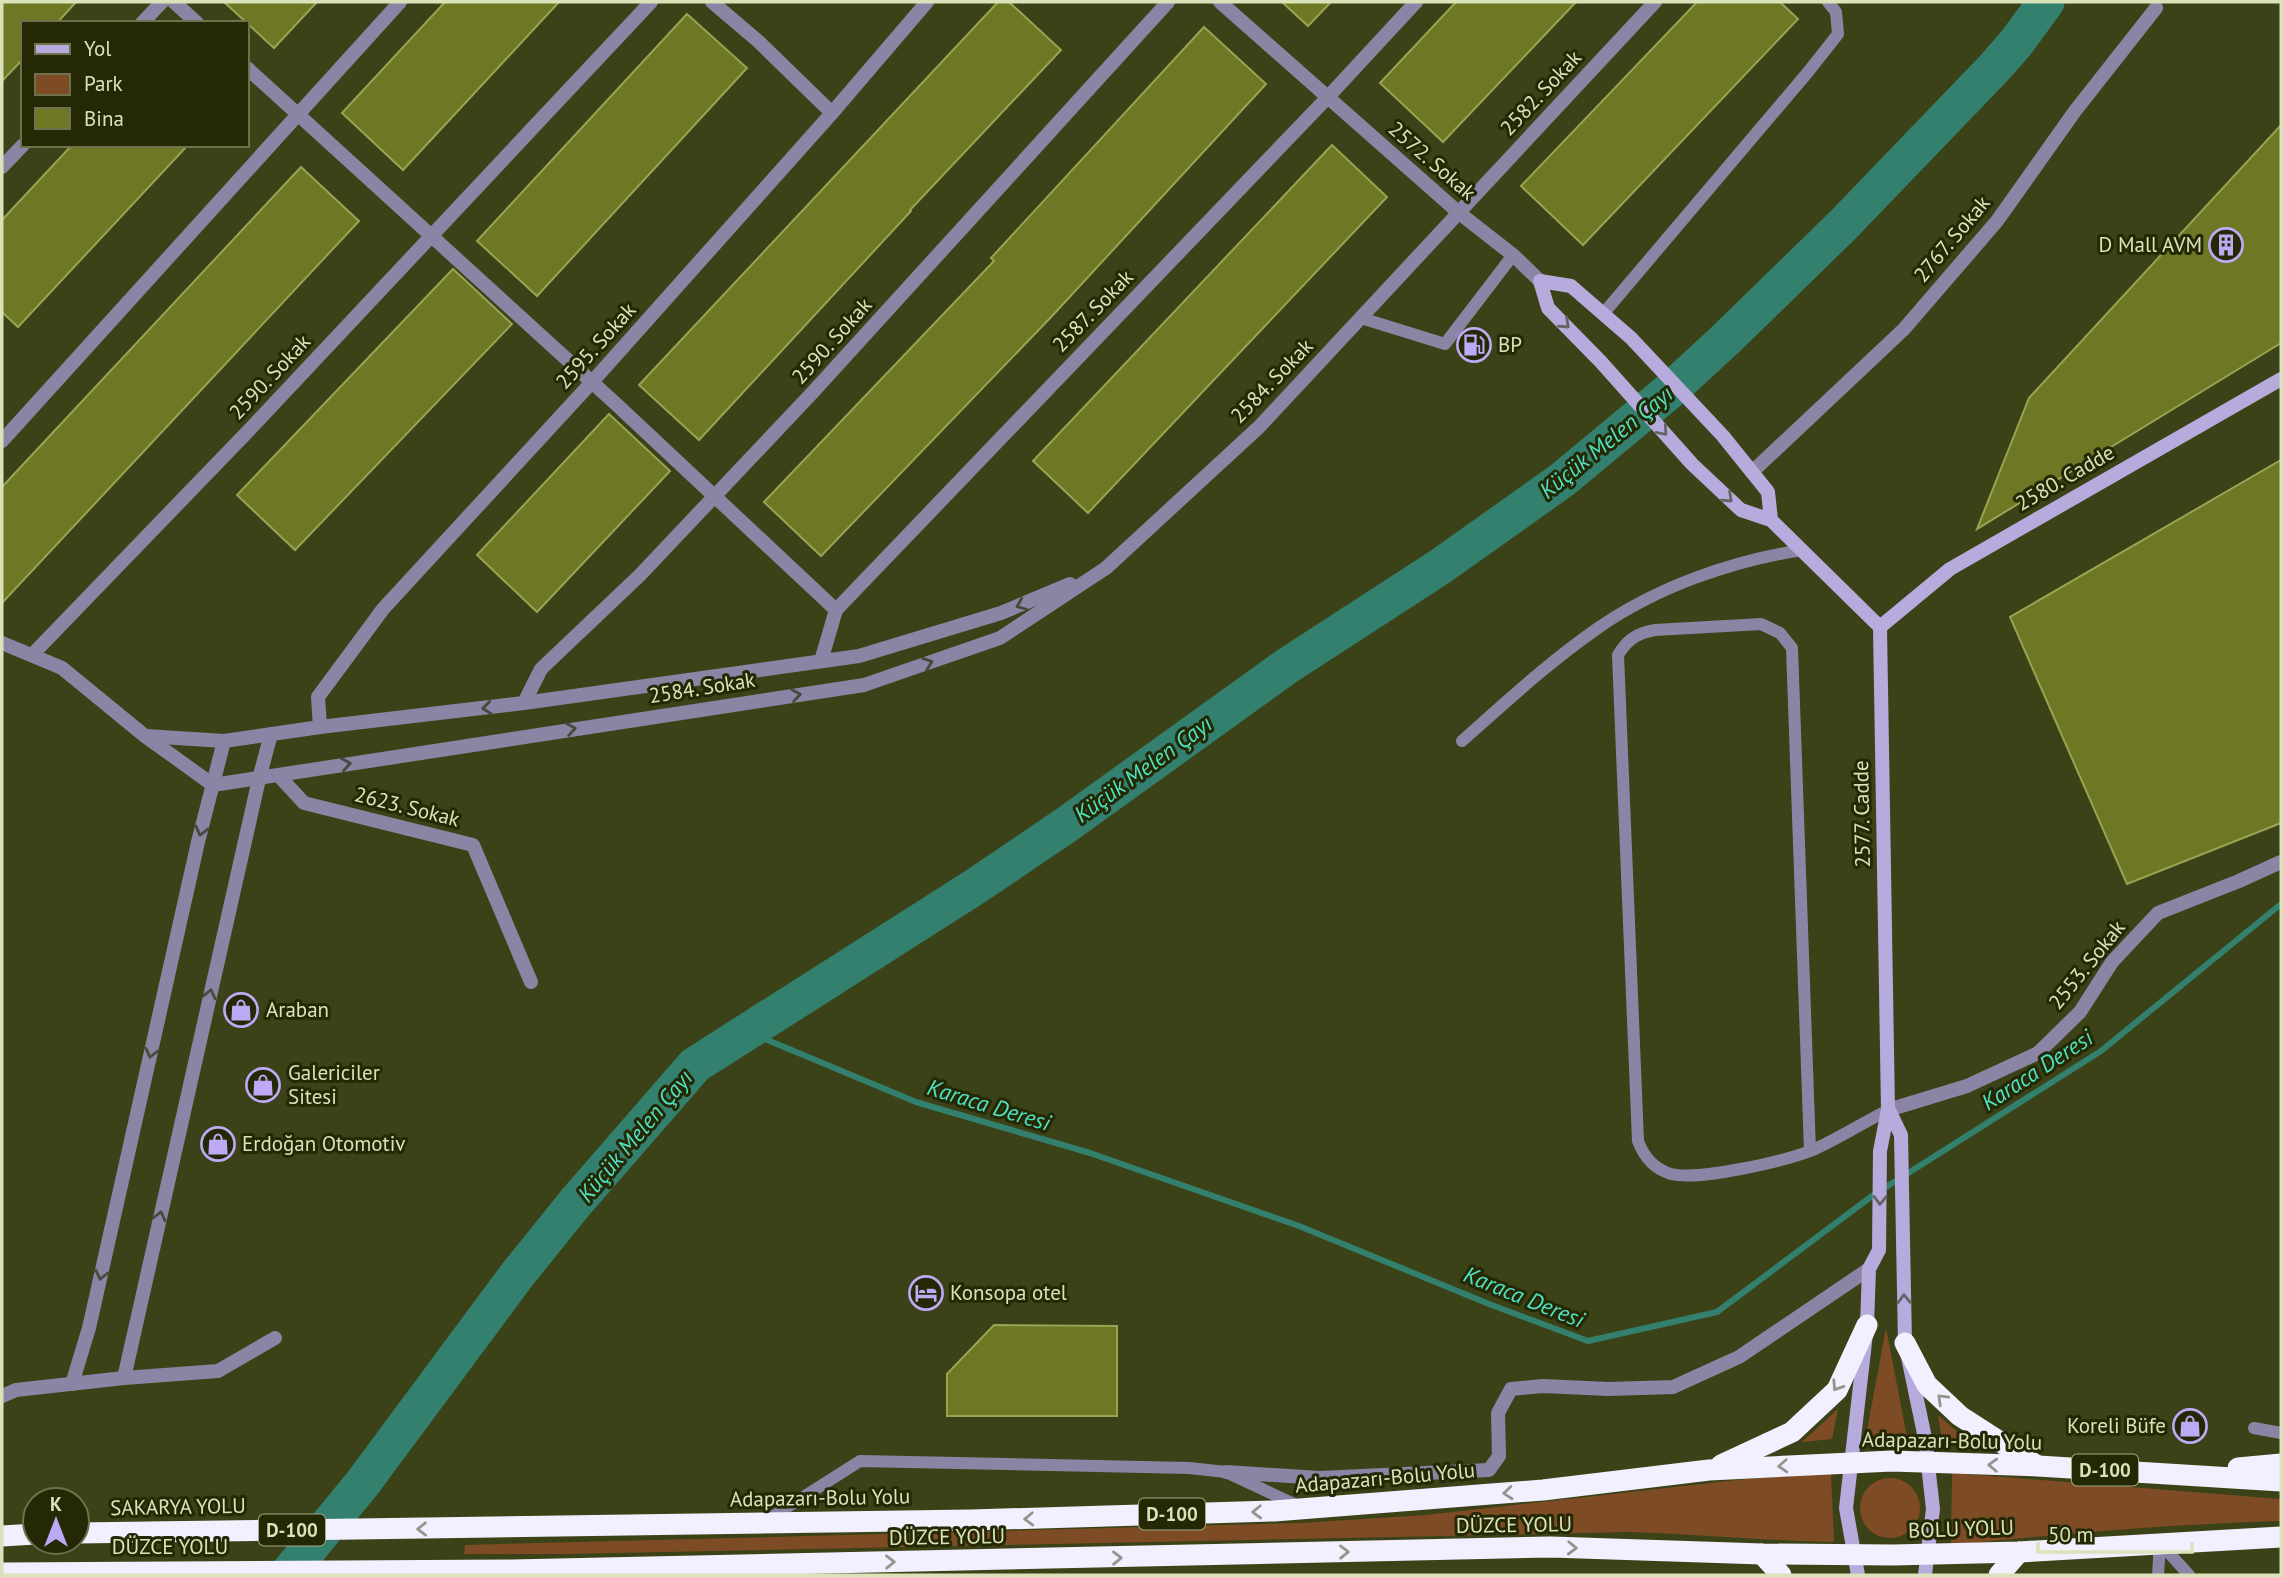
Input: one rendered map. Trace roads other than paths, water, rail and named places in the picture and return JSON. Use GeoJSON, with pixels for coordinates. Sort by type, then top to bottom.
{"type":"FeatureCollection","features":[{"type":"Feature","properties":{"kind":"highway"},"geometry":{"type":"LineString","coordinates":[[1709,1470],[1792,1432],[1837,1390],[1867,1325]]}},
{"type":"Feature","properties":{"kind":"highway"},"geometry":{"type":"LineString","coordinates":[[1905,1343],[1927,1385],[1960,1416],[2038,1466]]}},
{"type":"Feature","properties":{"kind":"highway","name":"Adapazarı-Bolu Yolu"},"geometry":{"type":"LineString","coordinates":[[490,1528],[985,1520],[1305,1509],[1543,1490],[1709,1470],[1892,1461],[2038,1466],[2281,1481]]}},
{"type":"Feature","properties":{"kind":"highway"},"geometry":{"type":"LineString","coordinates":[[2168,1474],[2281,1464]]}},
{"type":"Feature","properties":{"kind":"highway","name":"SAKARYA YOLU"},"geometry":{"type":"LineString","coordinates":[[91,1533],[490,1528]]}},
{"type":"Feature","properties":{"kind":"highway"},"geometry":{"type":"LineString","coordinates":[[2,1536],[21,1535]]}},
{"type":"Feature","properties":{"kind":"highway","name":"BOLU YOLU"},"geometry":{"type":"LineString","coordinates":[[1893,1555],[1925,1565],[2019,1552],[2281,1537]]}},
{"type":"Feature","properties":{"kind":"highway","name":"DÜZCE YOLU"},"geometry":{"type":"LineString","coordinates":[[2,1573],[510,1572],[1551,1547],[1762,1554],[1857,1565],[1893,1555]]}},
{"type":"Feature","properties":{"kind":"highway"},"geometry":{"type":"LineString","coordinates":[[2000,1575],[2019,1552]]}},
{"type":"Feature","properties":{"kind":"highway"},"geometry":{"type":"LineString","coordinates":[[1762,1554],[1781,1575]]}},
{"type":"Feature","properties":{"kind":"street"},"geometry":{"type":"LineString","coordinates":[[144,21],[162,2]]}},
{"type":"Feature","properties":{"kind":"street"},"geometry":{"type":"LineString","coordinates":[[174,2],[195,21]]}},
{"type":"Feature","properties":{"kind":"street"},"geometry":{"type":"LineString","coordinates":[[2,441],[400,2]]}},
{"type":"Feature","properties":{"kind":"street","name":"2590. Sokak"},"geometry":{"type":"LineString","coordinates":[[32,655],[253,426],[651,2]]}},
{"type":"Feature","properties":{"kind":"street"},"geometry":{"type":"LineString","coordinates":[[712,2],[758,41],[832,113]]}},
{"type":"Feature","properties":{"kind":"street","name":"2595. Sokak"},"geometry":{"type":"LineString","coordinates":[[320,727],[318,696],[383,609],[592,382],[832,113],[927,2]]}},
{"type":"Feature","properties":{"kind":"street","name":"2590. Sokak"},"geometry":{"type":"LineString","coordinates":[[524,704],[541,669],[640,575],[813,392],[1168,2]]}},
{"type":"Feature","properties":{"kind":"street","name":"2572. Sokak"},"geometry":{"type":"LineString","coordinates":[[1220,2],[1458,212],[1513,255],[1540,281],[1548,308],[1601,362],[1692,464],[1741,510],[1771,520]]}},
{"type":"Feature","properties":{"kind":"street","name":"2587. Sokak"},"geometry":{"type":"LineString","coordinates":[[821,661],[836,610],[1416,2]]}},
{"type":"Feature","properties":{"kind":"street","name":"2582. Sokak"},"geometry":{"type":"LineString","coordinates":[[1458,212],[1655,2]]}},
{"type":"Feature","properties":{"kind":"street","name":"2767. Sokak"},"geometry":{"type":"LineString","coordinates":[[1752,472],[1904,329],[1997,220],[2075,111],[2156,8]]}},
{"type":"Feature","properties":{"kind":"street"},"geometry":{"type":"LineString","coordinates":[[248,69],[592,382],[836,610]]}},
{"type":"Feature","properties":{"kind":"street"},"geometry":{"type":"LineString","coordinates":[[2,167],[21,147]]}},
{"type":"Feature","properties":{"kind":"street","name":"2584. Sokak"},"geometry":{"type":"LineString","coordinates":[[213,785],[864,685],[1000,638],[1106,568],[1259,427],[1458,212]]}},
{"type":"Feature","properties":{"kind":"street"},"geometry":{"type":"LineString","coordinates":[[1540,281],[1571,286],[1631,338],[1723,436],[1768,492],[1771,520],[1880,627]]}},
{"type":"Feature","properties":{"kind":"street","name":"2580. Cadde"},"geometry":{"type":"LineString","coordinates":[[1880,627],[1950,569],[2281,379]]}},
{"type":"Feature","properties":{"kind":"street","name":"2584. Sokak"},"geometry":{"type":"LineString","coordinates":[[145,736],[224,741],[320,727],[524,704],[859,656],[1001,613],[1106,568]]}},
{"type":"Feature","properties":{"kind":"street","name":"2577. Cadde"},"geometry":{"type":"LineString","coordinates":[[1880,627],[1888,1110]]}},
{"type":"Feature","properties":{"kind":"street"},"geometry":{"type":"LineString","coordinates":[[2,643],[62,668],[145,736],[213,785]]}},
{"type":"Feature","properties":{"kind":"street"},"geometry":{"type":"LineString","coordinates":[[124,1378],[271,734]]}},
{"type":"Feature","properties":{"kind":"street"},"geometry":{"type":"LineString","coordinates":[[72,1384],[89,1328],[224,741]]}},
{"type":"Feature","properties":{"kind":"street","name":"2623. Sokak"},"geometry":{"type":"LineString","coordinates":[[279,776],[304,803],[473,845],[531,982]]}},
{"type":"Feature","properties":{"kind":"street","name":"2553. Sokak"},"geometry":{"type":"LineString","coordinates":[[1888,1110],[1967,1086],[2038,1053],[2080,1012],[2112,961],[2158,913],[2281,862]]}},
{"type":"Feature","properties":{"kind":"street"},"geometry":{"type":"LineString","coordinates":[[1888,1110],[1900,1135],[1905,1343],[1925,1438],[1933,1509],[1925,1565]]}},
{"type":"Feature","properties":{"kind":"street"},"geometry":{"type":"LineString","coordinates":[[1857,1565],[1846,1508],[1867,1325],[1869,1269],[1879,1250],[1880,1151],[1888,1110]]}},
{"type":"Feature","properties":{"kind":"street"},"geometry":{"type":"LineString","coordinates":[[1226,1472],[1320,1478],[1489,1470],[1499,1456],[1498,1413],[1511,1390],[1543,1386],[1608,1389],[1673,1387],[1740,1357],[1869,1269]]}},
{"type":"Feature","properties":{"kind":"street"},"geometry":{"type":"LineString","coordinates":[[2,1396],[16,1390],[218,1371],[275,1338]]}},
{"type":"Feature","properties":{"kind":"lane"},"geometry":{"type":"LineString","coordinates":[[1603,314],[1838,34],[1836,12],[1828,2]]}},
{"type":"Feature","properties":{"kind":"lane"},"geometry":{"type":"LineString","coordinates":[[1360,318],[1445,344],[1513,255]]}},
{"type":"Feature","properties":{"kind":"lane"},"geometry":{"type":"LineString","coordinates":[[1462,741],[1545,668],[1600,627],[1649,598],[1728,568],[1771,555],[1802,550]]}},
{"type":"Feature","properties":{"kind":"lane"},"geometry":{"type":"LineString","coordinates":[[1811,1151],[1792,648],[1780,633],[1761,624],[1646,631],[1630,639],[1618,655],[1638,1141],[1647,1158],[1661,1170],[1680,1175],[1760,1165],[1811,1151],[1888,1110]]}},
{"type":"Feature","properties":{"kind":"lane"},"geometry":{"type":"LineString","coordinates":[[2254,1428],[2281,1433]]}},
{"type":"Feature","properties":{"kind":"lane"},"geometry":{"type":"LineString","coordinates":[[761,1524],[860,1461],[1189,1468],[1226,1472],[1305,1509]]}},
{"type":"Feature","properties":{"kind":"lane"},"geometry":{"type":"LineString","coordinates":[[2158,1575],[2160,1543]]}},
{"type":"Feature","properties":{"kind":"lane"},"geometry":{"type":"LineString","coordinates":[[2160,1543],[2189,1575]]}},
{"type":"Feature","properties":{"kind":"waterway","name":"Küçük Melen Çayı"},"geometry":{"type":"LineString","coordinates":[[287,1575],[362,1484],[517,1275],[575,1203],[695,1065],[976,886],[1066,825],[1287,666],[1441,566],[1562,480],[1674,387],[1843,225],[1995,67],[2046,2]]}},
{"type":"Feature","properties":{"kind":"waterway","name":"Karaca Deresi"},"geometry":{"type":"LineString","coordinates":[[746,1031],[916,1102],[1090,1153],[1299,1226],[1489,1304],[1588,1341],[1717,1312],[1872,1196],[2101,1051],[2281,904]]}},
{"type":"Feature","properties":{"kind":"place","name":"D Mall AVM"},"geometry":{"type":"Point","coordinates":[2226,245]}},
{"type":"Feature","properties":{"kind":"place","name":"BP"},"geometry":{"type":"Point","coordinates":[1474,345]}},
{"type":"Feature","properties":{"kind":"place","name":"Araban"},"geometry":{"type":"Point","coordinates":[241,1010]}},
{"type":"Feature","properties":{"kind":"place","name":"Galericiler Sitesi"},"geometry":{"type":"Point","coordinates":[263,1085]}},
{"type":"Feature","properties":{"kind":"place","name":"Erdoğan Otomotiv"},"geometry":{"type":"Point","coordinates":[218,1144]}},
{"type":"Feature","properties":{"kind":"place","name":"Konsopa otel"},"geometry":{"type":"Point","coordinates":[926,1293]}},
{"type":"Feature","properties":{"kind":"place","name":"Koreli Büfe"},"geometry":{"type":"Point","coordinates":[2190,1426]}}]}
